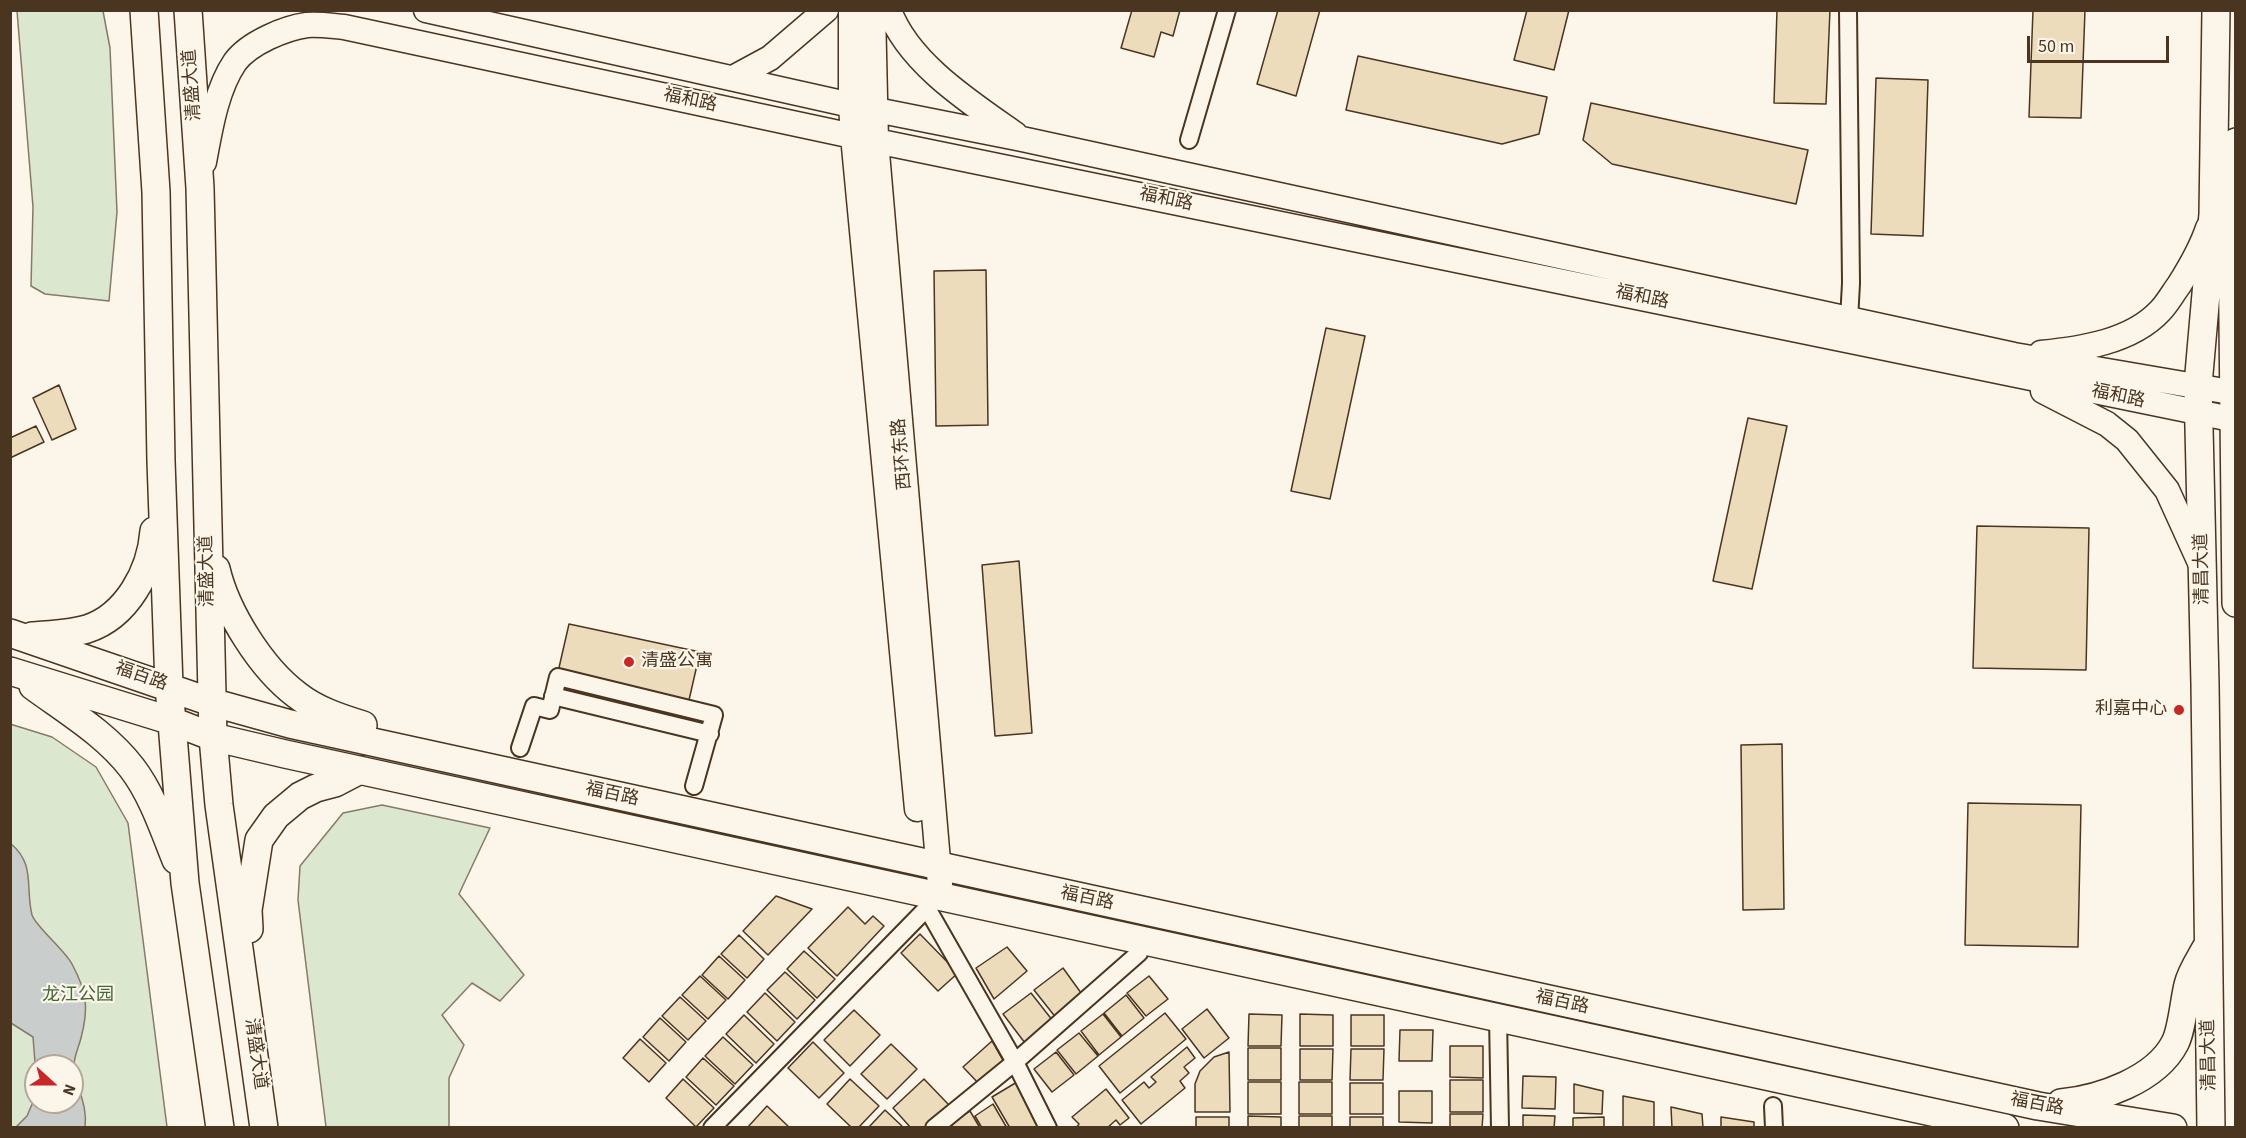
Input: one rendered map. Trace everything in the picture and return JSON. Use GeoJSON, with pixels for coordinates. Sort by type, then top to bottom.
{"type":"FeatureCollection","features":[{"type":"Feature","properties":{"kind":"main road"},"geometry":{"type":"LineString","coordinates":[[144,10],[156,192],[161,461],[169,686],[185,883],[220,1128]]}},
{"type":"Feature","properties":{"kind":"main road","name":"清盛大道"},"geometry":{"type":"LineString","coordinates":[[188,10],[200,188],[213,737],[219,805],[264,1128]]}},
{"type":"Feature","properties":{"kind":"main road","name":"清昌大道"},"geometry":{"type":"LineString","coordinates":[[2216,10],[2235,393],[2235,603]]}},
{"type":"Feature","properties":{"kind":"main road","name":"清昌大道"},"geometry":{"type":"LineString","coordinates":[[2211,1128],[2198,385],[2227,225],[2235,142]]}},
{"type":"Feature","properties":{"kind":"main road"},"geometry":{"type":"LineString","coordinates":[[16,635],[87,629],[105,621],[125,604],[140,582],[153,542],[161,461]]}},
{"type":"Feature","properties":{"kind":"main road"},"geometry":{"type":"LineString","coordinates":[[207,531],[218,579],[234,618],[281,681],[298,696],[332,715],[418,740],[462,762]]}},
{"type":"Feature","properties":{"kind":"main road","name":"福百路"},"geometry":{"type":"LineString","coordinates":[[16,635],[211,702],[290,724],[2038,1106],[2173,1128]]}},
{"type":"Feature","properties":{"kind":"main road"},"geometry":{"type":"LineString","coordinates":[[10,672],[26,680],[98,733],[133,768],[152,803],[185,883]]}},
{"type":"Feature","properties":{"kind":"main road","name":"福百路"},"geometry":{"type":"LineString","coordinates":[[10,672],[213,737],[930,898],[1498,1017],[2005,1128]]}},
{"type":"Feature","properties":{"kind":"main road"},"geometry":{"type":"LineString","coordinates":[[249,1015],[248,910],[259,840],[276,816],[300,796],[316,788],[335,783],[360,770]]}},
{"type":"Feature","properties":{"kind":"main road"},"geometry":{"type":"LineString","coordinates":[[2038,1106],[2083,1101],[2121,1088],[2157,1066],[2176,1043],[2188,982],[2207,944]]}},
{"type":"Feature","properties":{"kind":"street","name":"福和路"},"geometry":{"type":"LineString","coordinates":[[426,10],[1849,320],[2006,364],[2199,414],[2234,420]]}},
{"type":"Feature","properties":{"kind":"street"},"geometry":{"type":"LineString","coordinates":[[734,78],[770,58],[826,10]]}},
{"type":"Feature","properties":{"kind":"street","name":"西环东路"},"geometry":{"type":"LineString","coordinates":[[851,10],[863,107],[930,865],[930,898]]}},
{"type":"Feature","properties":{"kind":"street","name":"西环东路"},"geometry":{"type":"LineString","coordinates":[[863,107],[873,10]]}},
{"type":"Feature","properties":{"kind":"street"},"geometry":{"type":"LineString","coordinates":[[889,10],[898,29],[935,74],[953,90],[1022,139]]}},
{"type":"Feature","properties":{"kind":"street"},"geometry":{"type":"LineString","coordinates":[[1189,140],[1227,10]]}},
{"type":"Feature","properties":{"kind":"street"},"geometry":{"type":"LineString","coordinates":[[1848,10],[1851,283],[1849,320]]}},
{"type":"Feature","properties":{"kind":"street","name":"福和路"},"geometry":{"type":"LineString","coordinates":[[200,188],[211,126],[224,85],[235,62],[248,49],[285,30],[309,25],[344,27],[865,138],[2006,364],[2198,385],[2235,393]]}},
{"type":"Feature","properties":{"kind":"street"},"geometry":{"type":"LineString","coordinates":[[2006,364],[2114,340],[2138,329],[2160,311],[2191,268],[2201,249],[2227,225]]}},
{"type":"Feature","properties":{"kind":"street"},"geometry":{"type":"LineString","coordinates":[[2006,364],[2107,423],[2127,440],[2167,490],[2203,568]]}},
{"type":"Feature","properties":{"kind":"street"},"geometry":{"type":"LineString","coordinates":[[520,748],[534,706],[550,710],[558,677],[714,715],[694,786]]}},
{"type":"Feature","properties":{"kind":"street"},"geometry":{"type":"LineString","coordinates":[[712,1128],[930,898],[1048,1128]]}},
{"type":"Feature","properties":{"kind":"street"},"geometry":{"type":"LineString","coordinates":[[934,1128],[1015,1062],[1139,953]]}},
{"type":"Feature","properties":{"kind":"street"},"geometry":{"type":"LineString","coordinates":[[1498,1017],[1500,1128]]}},
{"type":"Feature","properties":{"kind":"street"},"geometry":{"type":"LineString","coordinates":[[1773,1106],[1774,1128]]}},
{"type":"Feature","properties":{"kind":"green space"},"geometry":{"type":"Polygon","coordinates":[[[17,11],[103,11],[110,48],[117,212],[109,301],[45,294],[31,286],[33,207],[17,11]]]}},
{"type":"Feature","properties":{"kind":"green space","name":"龙江公园"},"geometry":{"type":"Polygon","coordinates":[[[10,724],[52,737],[96,767],[128,823],[167,1127],[11,1127],[10,724]]]}},
{"type":"Feature","properties":{"kind":"green space"},"geometry":{"type":"Polygon","coordinates":[[[382,805],[490,828],[459,894],[524,975],[500,1001],[472,983],[442,1015],[464,1045],[449,1078],[449,1127],[326,1127],[298,900],[300,866],[343,813],[382,805]]]}},
{"type":"Feature","properties":{"kind":"shaded area"},"geometry":{"type":"Polygon","coordinates":[[[10,843],[18,851],[27,868],[32,915],[72,964],[84,992],[86,1009],[84,1027],[76,1054],[34,1054],[33,1037],[11,1023],[10,843]]]}},
{"type":"Feature","properties":{"kind":"shaded area"},"geometry":{"type":"Polygon","coordinates":[[[84,1107],[85,1127],[16,1127],[28,1114],[84,1114],[84,1107]]]}},
{"type":"Feature","properties":{"kind":"building"},"geometry":{"type":"Polygon","coordinates":[[[1132,10],[1180,10],[1173,36],[1161,32],[1154,57],[1121,48],[1132,10]]]}},
{"type":"Feature","properties":{"kind":"building"},"geometry":{"type":"Polygon","coordinates":[[[1278,10],[1320,10],[1296,96],[1257,84],[1278,10]]]}},
{"type":"Feature","properties":{"kind":"building"},"geometry":{"type":"Polygon","coordinates":[[[1527,10],[1569,10],[1554,70],[1514,60],[1527,10]]]}},
{"type":"Feature","properties":{"kind":"building"},"geometry":{"type":"Polygon","coordinates":[[[1777,10],[1830,10],[1826,104],[1774,103],[1777,10]]]}},
{"type":"Feature","properties":{"kind":"building"},"geometry":{"type":"Polygon","coordinates":[[[2033,10],[2085,10],[2081,118],[2029,117],[2033,10]]]}},
{"type":"Feature","properties":{"kind":"building"},"geometry":{"type":"Polygon","coordinates":[[[1358,56],[1547,97],[1539,134],[1502,144],[1346,110],[1358,56]]]}},
{"type":"Feature","properties":{"kind":"building"},"geometry":{"type":"Polygon","coordinates":[[[1876,78],[1928,80],[1923,236],[1871,234],[1876,78]]]}},
{"type":"Feature","properties":{"kind":"building"},"geometry":{"type":"Polygon","coordinates":[[[1591,103],[1808,150],[1796,204],[1612,164],[1583,140],[1591,103]]]}},
{"type":"Feature","properties":{"kind":"building"},"geometry":{"type":"Polygon","coordinates":[[[986,270],[988,425],[936,426],[934,271],[986,270]]]}},
{"type":"Feature","properties":{"kind":"building"},"geometry":{"type":"Polygon","coordinates":[[[1326,328],[1365,336],[1330,499],[1291,491],[1326,328]]]}},
{"type":"Feature","properties":{"kind":"building"},"geometry":{"type":"Polygon","coordinates":[[[59,385],[76,429],[52,440],[33,398],[59,385]]]}},
{"type":"Feature","properties":{"kind":"building"},"geometry":{"type":"Polygon","coordinates":[[[1748,418],[1787,426],[1752,589],[1713,581],[1748,418]]]}},
{"type":"Feature","properties":{"kind":"building"},"geometry":{"type":"Polygon","coordinates":[[[36,426],[44,442],[10,458],[10,438],[36,426]]]}},
{"type":"Feature","properties":{"kind":"building"},"geometry":{"type":"Polygon","coordinates":[[[1977,526],[2089,528],[2086,670],[1973,668],[1977,526]]]}},
{"type":"Feature","properties":{"kind":"building"},"geometry":{"type":"Polygon","coordinates":[[[1019,561],[1032,733],[995,736],[982,565],[1019,561]]]}},
{"type":"Feature","properties":{"kind":"building","name":"清盛公寓"},"geometry":{"type":"Polygon","coordinates":[[[569,624],[700,652],[689,700],[558,672],[569,624]]]}},
{"type":"Feature","properties":{"kind":"building"},"geometry":{"type":"Polygon","coordinates":[[[1782,744],[1784,909],[1743,910],[1741,745],[1782,744]]]}},
{"type":"Feature","properties":{"kind":"building"},"geometry":{"type":"Polygon","coordinates":[[[1968,803],[2081,805],[2078,947],[1965,945],[1968,803]]]}},
{"type":"Feature","properties":{"kind":"building"},"geometry":{"type":"Polygon","coordinates":[[[776,896],[812,909],[768,955],[743,931],[776,896]]]}},
{"type":"Feature","properties":{"kind":"building"},"geometry":{"type":"Polygon","coordinates":[[[848,907],[865,924],[873,916],[884,926],[837,976],[808,948],[848,907]]]}},
{"type":"Feature","properties":{"kind":"building"},"geometry":{"type":"Polygon","coordinates":[[[920,934],[958,973],[938,991],[901,953],[920,934]]]}},
{"type":"Feature","properties":{"kind":"building"},"geometry":{"type":"Polygon","coordinates":[[[739,935],[764,959],[747,978],[721,954],[739,935]]]}},
{"type":"Feature","properties":{"kind":"building"},"geometry":{"type":"Polygon","coordinates":[[[1007,947],[1027,971],[994,999],[976,968],[1007,947]]]}},
{"type":"Feature","properties":{"kind":"building"},"geometry":{"type":"Polygon","coordinates":[[[804,951],[835,979],[817,998],[787,969],[804,951]]]}},
{"type":"Feature","properties":{"kind":"building"},"geometry":{"type":"Polygon","coordinates":[[[719,956],[745,980],[728,999],[702,975],[719,956]]]}},
{"type":"Feature","properties":{"kind":"building"},"geometry":{"type":"Polygon","coordinates":[[[1063,968],[1084,997],[1057,1019],[1034,990],[1063,968]]]}},
{"type":"Feature","properties":{"kind":"building"},"geometry":{"type":"Polygon","coordinates":[[[785,972],[815,1000],[797,1019],[767,990],[785,972]]]}},
{"type":"Feature","properties":{"kind":"building"},"geometry":{"type":"Polygon","coordinates":[[[700,976],[726,1000],[708,1019],[682,995],[700,976]]]}},
{"type":"Feature","properties":{"kind":"building"},"geometry":{"type":"Polygon","coordinates":[[[1149,976],[1168,999],[1146,1016],[1127,993],[1149,976]]]}},
{"type":"Feature","properties":{"kind":"building"},"geometry":{"type":"Polygon","coordinates":[[[765,993],[795,1022],[777,1041],[747,1012],[765,993]]]}},
{"type":"Feature","properties":{"kind":"building"},"geometry":{"type":"Polygon","coordinates":[[[1031,993],[1053,1021],[1025,1043],[1003,1014],[1031,993]]]}},
{"type":"Feature","properties":{"kind":"building"},"geometry":{"type":"Polygon","coordinates":[[[1126,995],[1144,1018],[1122,1036],[1104,1013],[1126,995]]]}},
{"type":"Feature","properties":{"kind":"building"},"geometry":{"type":"Polygon","coordinates":[[[680,997],[706,1021],[688,1040],[662,1016],[680,997]]]}},
{"type":"Feature","properties":{"kind":"building"},"geometry":{"type":"Polygon","coordinates":[[[1207,1009],[1229,1038],[1204,1058],[1182,1029],[1207,1009]]]}},
{"type":"Feature","properties":{"kind":"building"},"geometry":{"type":"Polygon","coordinates":[[[854,1010],[880,1035],[850,1066],[824,1040],[854,1010]]]}},
{"type":"Feature","properties":{"kind":"building"},"geometry":{"type":"Polygon","coordinates":[[[1165,1013],[1186,1039],[1120,1093],[1099,1066],[1165,1013]]]}},
{"type":"Feature","properties":{"kind":"building"},"geometry":{"type":"Polygon","coordinates":[[[1103,1014],[1121,1037],[1099,1055],[1081,1031],[1103,1014]]]}},
{"type":"Feature","properties":{"kind":"building"},"geometry":{"type":"Polygon","coordinates":[[[1249,1014],[1282,1015],[1281,1046],[1248,1046],[1249,1014]]]}},
{"type":"Feature","properties":{"kind":"building"},"geometry":{"type":"Polygon","coordinates":[[[1300,1014],[1333,1015],[1333,1046],[1300,1046],[1300,1014]]]}},
{"type":"Feature","properties":{"kind":"building"},"geometry":{"type":"Polygon","coordinates":[[[744,1015],[774,1044],[756,1063],[726,1034],[744,1015]]]}},
{"type":"Feature","properties":{"kind":"building"},"geometry":{"type":"Polygon","coordinates":[[[1351,1015],[1384,1015],[1384,1046],[1351,1046],[1351,1015]]]}},
{"type":"Feature","properties":{"kind":"building"},"geometry":{"type":"Polygon","coordinates":[[[660,1018],[686,1042],[669,1061],[643,1037],[660,1018]]]}},
{"type":"Feature","properties":{"kind":"building"},"geometry":{"type":"Polygon","coordinates":[[[1400,1030],[1433,1030],[1432,1061],[1399,1061],[1400,1030]]]}},
{"type":"Feature","properties":{"kind":"building"},"geometry":{"type":"Polygon","coordinates":[[[1079,1033],[1098,1056],[1076,1074],[1057,1050],[1079,1033]]]}},
{"type":"Feature","properties":{"kind":"building"},"geometry":{"type":"Polygon","coordinates":[[[723,1037],[753,1065],[735,1084],[705,1056],[723,1037]]]}},
{"type":"Feature","properties":{"kind":"building"},"geometry":{"type":"Polygon","coordinates":[[[640,1039],[666,1063],[649,1082],[623,1058],[640,1039]]]}},
{"type":"Feature","properties":{"kind":"building"},"geometry":{"type":"Polygon","coordinates":[[[992,1041],[1005,1064],[981,1086],[963,1067],[992,1041]]]}},
{"type":"Feature","properties":{"kind":"building"},"geometry":{"type":"Polygon","coordinates":[[[813,1042],[844,1073],[819,1098],[788,1068],[813,1042]]]}},
{"type":"Feature","properties":{"kind":"building"},"geometry":{"type":"Polygon","coordinates":[[[891,1044],[917,1069],[887,1099],[861,1074],[891,1044]]]}},
{"type":"Feature","properties":{"kind":"building"},"geometry":{"type":"Polygon","coordinates":[[[1450,1046],[1483,1046],[1483,1078],[1450,1077],[1450,1046]]]}},
{"type":"Feature","properties":{"kind":"building"},"geometry":{"type":"Polygon","coordinates":[[[1187,1047],[1195,1058],[1184,1067],[1189,1073],[1180,1081],[1185,1088],[1141,1124],[1122,1100],[1144,1082],[1149,1088],[1156,1082],[1151,1077],[1187,1047]]]}},
{"type":"Feature","properties":{"kind":"building"},"geometry":{"type":"Polygon","coordinates":[[[1248,1048],[1281,1048],[1281,1080],[1248,1080],[1248,1048]]]}},
{"type":"Feature","properties":{"kind":"building"},"geometry":{"type":"Polygon","coordinates":[[[1300,1049],[1333,1049],[1332,1080],[1300,1080],[1300,1049]]]}},
{"type":"Feature","properties":{"kind":"building"},"geometry":{"type":"Polygon","coordinates":[[[1351,1049],[1384,1049],[1383,1080],[1350,1080],[1351,1049]]]}},
{"type":"Feature","properties":{"kind":"building"},"geometry":{"type":"Polygon","coordinates":[[[1056,1052],[1074,1075],[1052,1092],[1034,1069],[1056,1052]]]}},
{"type":"Feature","properties":{"kind":"building"},"geometry":{"type":"Polygon","coordinates":[[[1229,1052],[1230,1112],[1195,1112],[1195,1084],[1200,1071],[1214,1057],[1229,1052]]]}},
{"type":"Feature","properties":{"kind":"building"},"geometry":{"type":"Polygon","coordinates":[[[703,1058],[734,1086],[716,1105],[686,1077],[703,1058]]]}},
{"type":"Feature","properties":{"kind":"building"},"geometry":{"type":"Polygon","coordinates":[[[1523,1076],[1556,1077],[1555,1109],[1522,1108],[1523,1076]]]}},
{"type":"Feature","properties":{"kind":"building"},"geometry":{"type":"Polygon","coordinates":[[[683,1079],[714,1108],[696,1127],[666,1098],[683,1079]]]}},
{"type":"Feature","properties":{"kind":"building"},"geometry":{"type":"Polygon","coordinates":[[[850,1079],[879,1106],[858,1128],[852,1128],[827,1104],[850,1079]]]}},
{"type":"Feature","properties":{"kind":"building"},"geometry":{"type":"Polygon","coordinates":[[[924,1079],[949,1105],[925,1128],[911,1128],[893,1108],[924,1079]]]}},
{"type":"Feature","properties":{"kind":"building"},"geometry":{"type":"Polygon","coordinates":[[[1450,1080],[1483,1080],[1483,1112],[1450,1112],[1450,1080]]]}},
{"type":"Feature","properties":{"kind":"building"},"geometry":{"type":"Polygon","coordinates":[[[1017,1082],[1044,1127],[1010,1128],[992,1097],[1017,1082]]]}},
{"type":"Feature","properties":{"kind":"building"},"geometry":{"type":"Polygon","coordinates":[[[1248,1082],[1281,1082],[1281,1114],[1248,1114],[1248,1082]]]}},
{"type":"Feature","properties":{"kind":"building"},"geometry":{"type":"Polygon","coordinates":[[[1299,1082],[1332,1082],[1332,1114],[1299,1114],[1299,1082]]]}},
{"type":"Feature","properties":{"kind":"building"},"geometry":{"type":"Polygon","coordinates":[[[1350,1083],[1383,1083],[1383,1114],[1350,1114],[1350,1083]]]}},
{"type":"Feature","properties":{"kind":"building"},"geometry":{"type":"Polygon","coordinates":[[[1574,1084],[1603,1091],[1602,1114],[1574,1113],[1574,1084]]]}},
{"type":"Feature","properties":{"kind":"building"},"geometry":{"type":"Polygon","coordinates":[[[1106,1089],[1129,1118],[1120,1125],[1116,1120],[1107,1128],[1076,1128],[1079,1124],[1072,1117],[1106,1089]]]}},
{"type":"Feature","properties":{"kind":"building"},"geometry":{"type":"Polygon","coordinates":[[[1399,1091],[1432,1091],[1432,1123],[1399,1122],[1399,1091]]]}},
{"type":"Feature","properties":{"kind":"building"},"geometry":{"type":"Polygon","coordinates":[[[1623,1096],[1654,1102],[1654,1128],[1623,1128],[1623,1096]]]}},
{"type":"Feature","properties":{"kind":"building"},"geometry":{"type":"Polygon","coordinates":[[[993,1104],[1007,1128],[982,1128],[975,1116],[993,1104]]]}},
{"type":"Feature","properties":{"kind":"building"},"geometry":{"type":"Polygon","coordinates":[[[767,1106],[790,1128],[747,1128],[767,1106]]]}},
{"type":"Feature","properties":{"kind":"building"},"geometry":{"type":"Polygon","coordinates":[[[1671,1107],[1702,1114],[1703,1128],[1672,1128],[1671,1107]]]}},
{"type":"Feature","properties":{"kind":"building"},"geometry":{"type":"Polygon","coordinates":[[[885,1110],[904,1128],[868,1128],[885,1110]]]}},
{"type":"Feature","properties":{"kind":"building"},"geometry":{"type":"Polygon","coordinates":[[[970,1111],[980,1128],[953,1128],[950,1123],[970,1111]]]}},
{"type":"Feature","properties":{"kind":"building"},"geometry":{"type":"Polygon","coordinates":[[[1450,1114],[1483,1114],[1482,1128],[1450,1128],[1450,1114]]]}},
{"type":"Feature","properties":{"kind":"building"},"geometry":{"type":"Polygon","coordinates":[[[1523,1115],[1555,1116],[1554,1128],[1523,1128],[1523,1115]]]}},
{"type":"Feature","properties":{"kind":"building"},"geometry":{"type":"Polygon","coordinates":[[[1248,1116],[1281,1117],[1281,1128],[1248,1128],[1248,1116]]]}},
{"type":"Feature","properties":{"kind":"building"},"geometry":{"type":"Polygon","coordinates":[[[1299,1116],[1332,1116],[1332,1128],[1299,1128],[1299,1116]]]}},
{"type":"Feature","properties":{"kind":"building"},"geometry":{"type":"Polygon","coordinates":[[[1196,1117],[1229,1117],[1229,1128],[1196,1128],[1196,1117]]]}},
{"type":"Feature","properties":{"kind":"building"},"geometry":{"type":"Polygon","coordinates":[[[1350,1117],[1383,1117],[1383,1128],[1350,1128],[1350,1117]]]}},
{"type":"Feature","properties":{"kind":"building"},"geometry":{"type":"Polygon","coordinates":[[[1604,1117],[1604,1128],[1573,1128],[1573,1118],[1604,1117]]]}},
{"type":"Feature","properties":{"kind":"building"},"geometry":{"type":"Polygon","coordinates":[[[1721,1117],[1754,1122],[1754,1128],[1721,1128],[1721,1117]]]}},
{"type":"Feature","properties":{"kind":"place","name":"清盛公寓"},"geometry":{"type":"Point","coordinates":[629,662]}},
{"type":"Feature","properties":{"kind":"place","name":"利嘉中心"},"geometry":{"type":"Point","coordinates":[2179,710]}}]}
